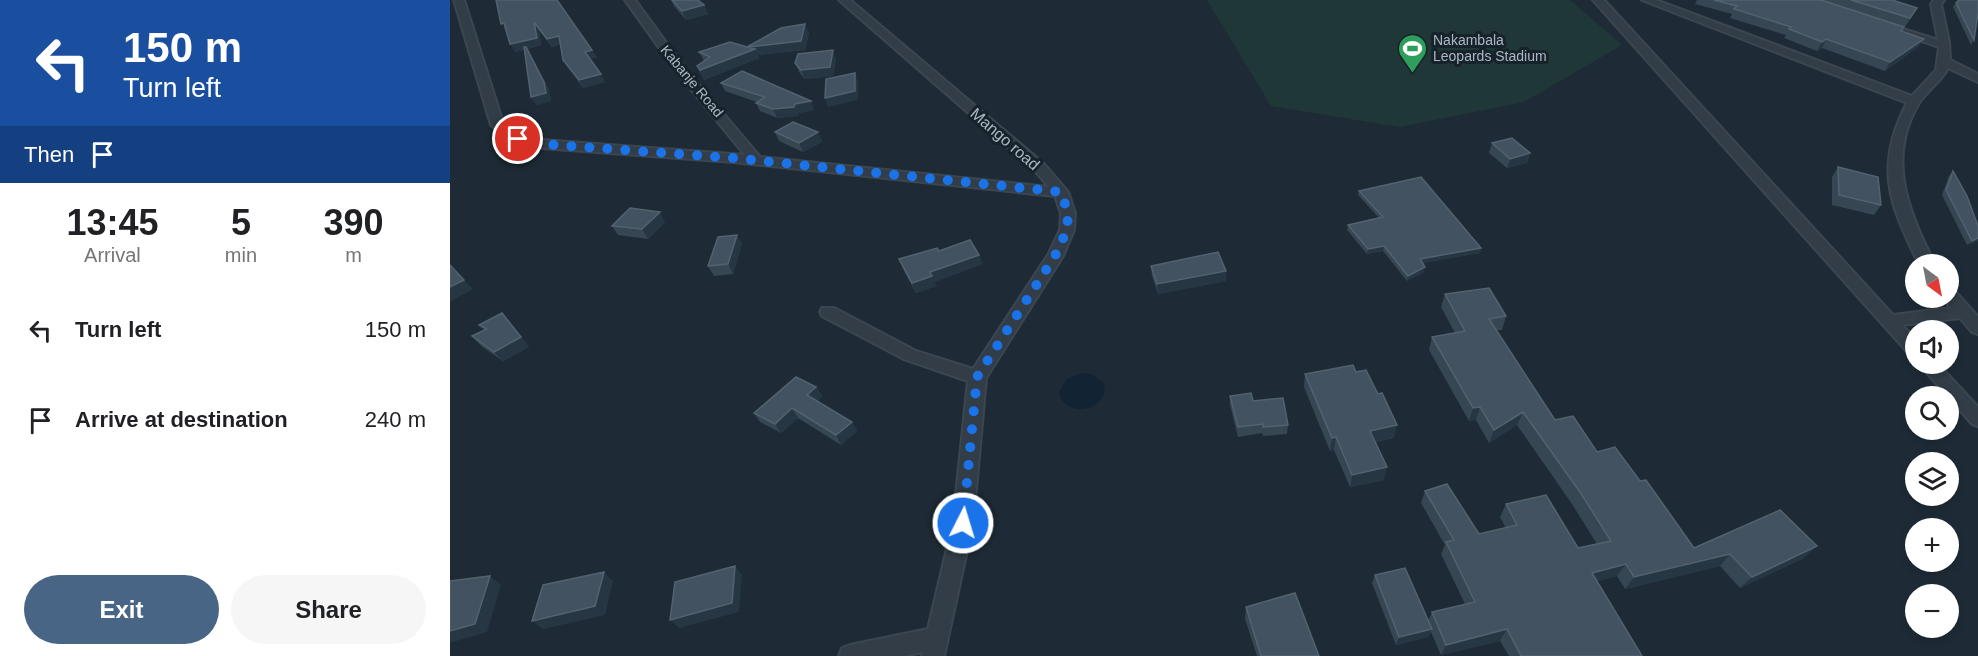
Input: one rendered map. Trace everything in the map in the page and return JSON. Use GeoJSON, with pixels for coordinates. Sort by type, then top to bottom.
{"type":"FeatureCollection","features":[{"type":"Feature","properties":{"kind":"street"},"geometry":{"type":"LineString","coordinates":[[459,0],[497,125],[518,139],[542,144],[756,160],[1061,192]]}},
{"type":"Feature","properties":{"kind":"street","name":"Kabanje Road"},"geometry":{"type":"LineString","coordinates":[[630,0],[680,69],[756,160]]}},
{"type":"Feature","properties":{"kind":"street","name":"Mango road"},"geometry":{"type":"LineString","coordinates":[[844,0],[1039,167],[1061,192],[1068,213],[1067,230],[1055,256],[977,377],[963,523],[934,647]]}},
{"type":"Feature","properties":{"kind":"street"},"geometry":{"type":"LineString","coordinates":[[1598,0],[1905,339]]}},
{"type":"Feature","properties":{"kind":"street"},"geometry":{"type":"LineString","coordinates":[[1647,0],[1914,101]]}},
{"type":"Feature","properties":{"kind":"street"},"geometry":{"type":"LineString","coordinates":[[1922,254],[1905,221],[1893,171],[1898,132],[1914,101],[1941,72],[1945,62],[1936,4],[1939,0]]}},
{"type":"Feature","properties":{"kind":"street"},"geometry":{"type":"LineString","coordinates":[[1879,24],[1943,45]]}},
{"type":"Feature","properties":{"kind":"street"},"geometry":{"type":"LineString","coordinates":[[1945,62],[1978,78]]}},
{"type":"Feature","properties":{"kind":"street"},"geometry":{"type":"LineString","coordinates":[[1959,307],[1978,328]]}},
{"type":"Feature","properties":{"kind":"street"},"geometry":{"type":"LineString","coordinates":[[828,312],[910,355],[977,377]]}},
{"type":"Feature","properties":{"kind":"street"},"geometry":{"type":"LineString","coordinates":[[1889,321],[1963,312]]}},
{"type":"Feature","properties":{"kind":"street"},"geometry":{"type":"LineString","coordinates":[[1937,374],[1978,419]]}},
{"type":"Feature","properties":{"kind":"street"},"geometry":{"type":"LineString","coordinates":[[850,656],[934,647]]}},
{"type":"Feature","properties":{"kind":"green space","name":"Nakambala Leopards Stadium"},"geometry":{"type":"Polygon","coordinates":[[[1207,0],[1570,0],[1622,45],[1524,102],[1399,127],[1271,106],[1207,0]]]}},
{"type":"Feature","properties":{"kind":"water"},"geometry":{"type":"Polygon","coordinates":[[[1083,373],[1092,374],[1104,383],[1104,393],[1101,400],[1094,406],[1077,409],[1063,401],[1059,392],[1067,379],[1083,373]]]}},
{"type":"Feature","properties":{"kind":"building"},"geometry":{"type":"Polygon","coordinates":[[[496,0],[557,0],[592,50],[585,52],[601,74],[579,80],[563,60],[559,36],[547,39],[534,22],[537,38],[510,44],[504,23],[501,24],[496,0]]]}},
{"type":"Feature","properties":{"kind":"building"},"geometry":{"type":"Polygon","coordinates":[[[672,0],[698,0],[704,5],[682,11],[672,0]]]}},
{"type":"Feature","properties":{"kind":"building"},"geometry":{"type":"Polygon","coordinates":[[[1714,0],[1821,0],[1904,27],[1901,31],[1924,39],[1890,62],[1826,39],[1822,42],[1789,29],[1791,27],[1734,9],[1737,6],[1714,0]]]}},
{"type":"Feature","properties":{"kind":"building"},"geometry":{"type":"Polygon","coordinates":[[[1851,0],[1892,0],[1917,8],[1910,18],[1851,0]]]}},
{"type":"Feature","properties":{"kind":"building"},"geometry":{"type":"Polygon","coordinates":[[[1959,0],[1978,0],[1974,40],[1956,3],[1959,0]]]}},
{"type":"Feature","properties":{"kind":"building"},"geometry":{"type":"Polygon","coordinates":[[[805,24],[801,41],[748,47],[755,49],[700,70],[697,66],[710,57],[699,52],[730,42],[747,47],[781,28],[805,24]]]}},
{"type":"Feature","properties":{"kind":"building"},"geometry":{"type":"Polygon","coordinates":[[[524,47],[544,82],[546,93],[531,97],[524,47]]]}},
{"type":"Feature","properties":{"kind":"building"},"geometry":{"type":"Polygon","coordinates":[[[833,50],[830,67],[801,70],[795,63],[798,54],[833,50]]]}},
{"type":"Feature","properties":{"kind":"building"},"geometry":{"type":"Polygon","coordinates":[[[742,71],[811,101],[795,104],[794,107],[773,109],[756,103],[765,97],[721,83],[742,71]]]}},
{"type":"Feature","properties":{"kind":"building"},"geometry":{"type":"Polygon","coordinates":[[[855,73],[855,91],[825,98],[826,79],[855,73]]]}},
{"type":"Feature","properties":{"kind":"building"},"geometry":{"type":"Polygon","coordinates":[[[793,122],[818,132],[799,143],[775,132],[793,122]]]}},
{"type":"Feature","properties":{"kind":"building"},"geometry":{"type":"Polygon","coordinates":[[[1512,138],[1530,153],[1510,159],[1492,143],[1512,138]]]}},
{"type":"Feature","properties":{"kind":"building"},"geometry":{"type":"Polygon","coordinates":[[[1838,167],[1878,177],[1881,205],[1839,195],[1838,167]]]}},
{"type":"Feature","properties":{"kind":"building"},"geometry":{"type":"Polygon","coordinates":[[[1953,171],[1967,196],[1978,226],[1978,238],[1972,241],[1946,190],[1953,171]]]}},
{"type":"Feature","properties":{"kind":"building"},"geometry":{"type":"Polygon","coordinates":[[[1421,177],[1481,248],[1420,259],[1425,267],[1408,276],[1384,246],[1368,249],[1348,225],[1383,217],[1359,191],[1421,177]]]}},
{"type":"Feature","properties":{"kind":"building"},"geometry":{"type":"Polygon","coordinates":[[[630,208],[660,212],[642,229],[612,226],[630,208]]]}},
{"type":"Feature","properties":{"kind":"building"},"geometry":{"type":"Polygon","coordinates":[[[737,235],[728,264],[708,266],[718,237],[737,235]]]}},
{"type":"Feature","properties":{"kind":"building"},"geometry":{"type":"Polygon","coordinates":[[[970,240],[979,255],[930,272],[932,276],[912,283],[899,259],[937,248],[939,251],[970,240]]]}},
{"type":"Feature","properties":{"kind":"building"},"geometry":{"type":"Polygon","coordinates":[[[1218,252],[1226,271],[1157,284],[1151,266],[1218,252]]]}},
{"type":"Feature","properties":{"kind":"building"},"geometry":{"type":"Polygon","coordinates":[[[450,265],[464,280],[450,287],[450,265]]]}},
{"type":"Feature","properties":{"kind":"building"},"geometry":{"type":"Polygon","coordinates":[[[1489,288],[1506,316],[1489,319],[1555,420],[1573,416],[1597,452],[1615,447],[1640,481],[1646,480],[1694,548],[1780,510],[1817,546],[1752,577],[1730,554],[1634,577],[1626,564],[1592,573],[1642,656],[1521,656],[1507,629],[1446,645],[1432,612],[1475,602],[1446,542],[1454,540],[1425,491],[1447,484],[1479,534],[1517,525],[1506,504],[1546,495],[1578,548],[1611,541],[1580,492],[1523,412],[1494,430],[1480,407],[1473,408],[1432,337],[1465,331],[1445,294],[1489,288]]]}},
{"type":"Feature","properties":{"kind":"building"},"geometry":{"type":"Polygon","coordinates":[[[502,313],[521,337],[494,352],[472,336],[487,329],[479,325],[502,313]]]}},
{"type":"Feature","properties":{"kind":"building"},"geometry":{"type":"Polygon","coordinates":[[[1353,365],[1356,372],[1366,370],[1378,394],[1382,393],[1397,425],[1370,431],[1387,467],[1352,475],[1336,437],[1332,438],[1305,374],[1353,365]]]}},
{"type":"Feature","properties":{"kind":"building"},"geometry":{"type":"Polygon","coordinates":[[[796,377],[816,387],[807,395],[852,422],[836,435],[792,408],[775,424],[754,413],[796,377]]]}},
{"type":"Feature","properties":{"kind":"building"},"geometry":{"type":"Polygon","coordinates":[[[1251,393],[1253,401],[1283,398],[1288,425],[1263,427],[1263,424],[1238,427],[1230,396],[1251,393]]]}},
{"type":"Feature","properties":{"kind":"building"},"geometry":{"type":"Polygon","coordinates":[[[735,566],[732,603],[670,620],[675,582],[735,566]]]}},
{"type":"Feature","properties":{"kind":"building"},"geometry":{"type":"Polygon","coordinates":[[[1405,568],[1432,629],[1399,637],[1375,575],[1405,568]]]}},
{"type":"Feature","properties":{"kind":"building"},"geometry":{"type":"Polygon","coordinates":[[[604,572],[595,606],[532,621],[543,585],[604,572]]]}},
{"type":"Feature","properties":{"kind":"building"},"geometry":{"type":"Polygon","coordinates":[[[490,576],[475,624],[450,631],[450,581],[490,576]]]}},
{"type":"Feature","properties":{"kind":"building"},"geometry":{"type":"Polygon","coordinates":[[[1295,593],[1319,656],[1261,656],[1246,607],[1295,593]]]}},
{"type":"Feature","properties":{"kind":"place","name":"Nakambala Leopards Stadium"},"geometry":{"type":"Point","coordinates":[1412,74]}},
{"type":"Feature","properties":{"kind":"route"},"geometry":{"type":"LineString","coordinates":[[518,139],[542,144],[733,158],[1061,192],[1068,213],[1067,230],[1055,256],[977,377],[963,523]]}}]}
